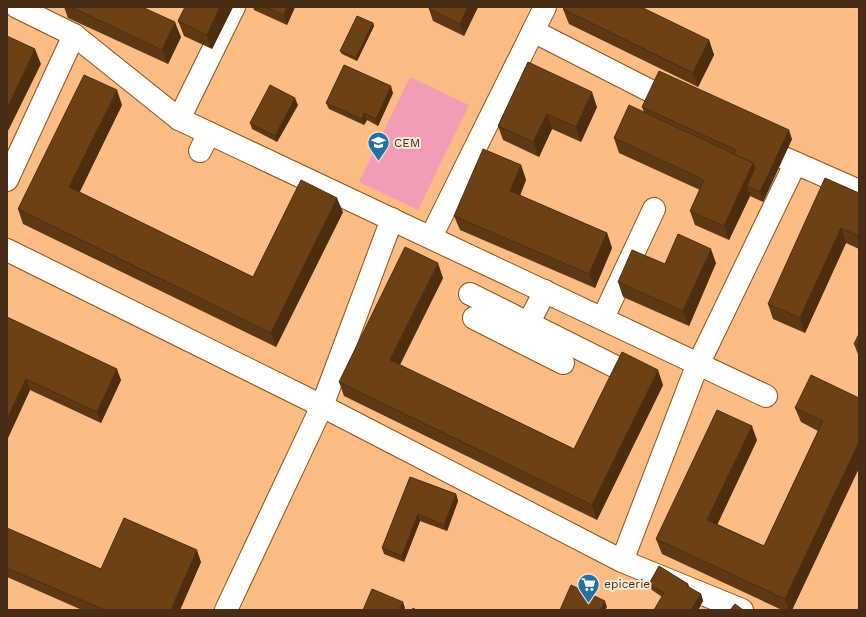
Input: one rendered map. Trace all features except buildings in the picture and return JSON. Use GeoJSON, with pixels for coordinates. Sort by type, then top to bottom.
{"type":"FeatureCollection","features":[{"type":"Feature","properties":{"kind":"street"},"geometry":{"type":"LineString","coordinates":[[17,7],[74,35],[179,118],[205,142],[392,219],[766,396]]}},
{"type":"Feature","properties":{"kind":"street"},"geometry":{"type":"LineString","coordinates":[[179,118],[234,7]]}},
{"type":"Feature","properties":{"kind":"street"},"geometry":{"type":"LineString","coordinates":[[431,237],[545,7]]}},
{"type":"Feature","properties":{"kind":"street"},"geometry":{"type":"LineString","coordinates":[[533,32],[696,114]]}},
{"type":"Feature","properties":{"kind":"street"},"geometry":{"type":"LineString","coordinates":[[7,180],[74,35]]}},
{"type":"Feature","properties":{"kind":"street"},"geometry":{"type":"LineString","coordinates":[[767,150],[795,164],[859,191]]}},
{"type":"Feature","properties":{"kind":"street"},"geometry":{"type":"LineString","coordinates":[[622,561],[699,364],[795,164]]}},
{"type":"Feature","properties":{"kind":"street"},"geometry":{"type":"LineString","coordinates":[[603,318],[654,209]]}},
{"type":"Feature","properties":{"kind":"street"},"geometry":{"type":"LineString","coordinates":[[226,610],[322,406],[392,219]]}},
{"type":"Feature","properties":{"kind":"street"},"geometry":{"type":"LineString","coordinates":[[7,250],[322,406],[622,561],[742,610]]}},
{"type":"Feature","properties":{"kind":"street"},"geometry":{"type":"LineString","coordinates":[[524,332],[545,291]]}},
{"type":"Feature","properties":{"kind":"street"},"geometry":{"type":"LineString","coordinates":[[470,294],[524,332],[563,363]]}},
{"type":"Feature","properties":{"kind":"street"},"geometry":{"type":"LineString","coordinates":[[474,318],[524,332],[624,370]]}},
{"type":"Feature","properties":{"kind":"shaded area"},"geometry":{"type":"Polygon","coordinates":[[[410,77],[469,105],[418,210],[359,182],[410,77]]]}},
{"type":"Feature","properties":{"kind":"place","name":"CEM"},"geometry":{"type":"Point","coordinates":[378,162]}},
{"type":"Feature","properties":{"kind":"place","name":"epicerie"},"geometry":{"type":"Point","coordinates":[588,604]}}]}
